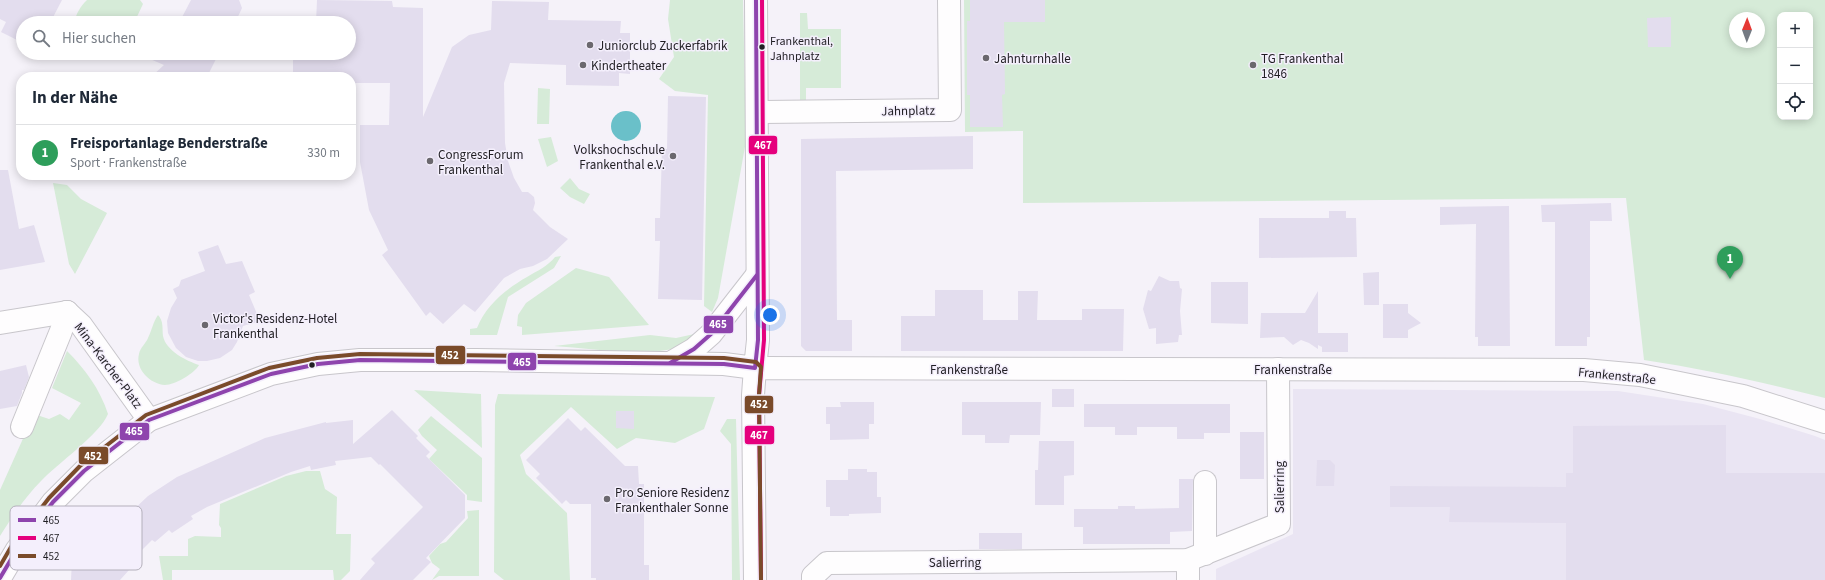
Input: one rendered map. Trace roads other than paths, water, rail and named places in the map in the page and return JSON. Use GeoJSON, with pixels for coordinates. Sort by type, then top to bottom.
{"type":"FeatureCollection","features":[{"type":"Feature","properties":{"kind":"street"},"geometry":{"type":"LineString","coordinates":[[755,580],[753,395],[758,340],[756,0]]}},
{"type":"Feature","properties":{"kind":"street","name":"Jahnplatz"},"geometry":{"type":"LineString","coordinates":[[757,112],[950,110],[949,0]]}},
{"type":"Feature","properties":{"kind":"street"},"geometry":{"type":"LineString","coordinates":[[670,363],[694,349],[711,334],[757,275]]}},
{"type":"Feature","properties":{"kind":"street","name":"Mina-Karcher-Platz"},"geometry":{"type":"LineString","coordinates":[[0,323],[67,312]]}},
{"type":"Feature","properties":{"kind":"street","name":"Mina-Karcher-Platz"},"geometry":{"type":"LineString","coordinates":[[67,312],[86,331],[149,420]]}},
{"type":"Feature","properties":{"kind":"street","name":"Mina-Karcher-Platz"},"geometry":{"type":"LineString","coordinates":[[22,427],[61,331],[67,312]]}},
{"type":"Feature","properties":{"kind":"street","name":"Frankenstraße"},"geometry":{"type":"LineString","coordinates":[[50,506],[84,471],[149,420],[271,374],[318,364],[360,360],[476,360],[724,364],[755,368],[1584,370],[1640,375],[1743,396],[1825,422]]}},
{"type":"Feature","properties":{"kind":"street","name":"Salierring"},"geometry":{"type":"LineString","coordinates":[[813,580],[813,576],[827,563],[1106,570],[1194,565],[1279,524],[1278,369]]}},
{"type":"Feature","properties":{"kind":"street"},"geometry":{"type":"LineString","coordinates":[[1194,565],[1205,482]]}},
{"type":"Feature","properties":{"kind":"street","name":"Frankenstraße"},"geometry":{"type":"LineString","coordinates":[[0,578],[10,561]]}},
{"type":"Feature","properties":{"kind":"water"},"geometry":{"type":"Polygon","coordinates":[[[626,111],[636,116],[641,126],[636,136],[626,141],[616,136],[611,126],[616,116],[626,111]]]}},
{"type":"Feature","properties":{"kind":"place","name":"Juniorclub Zuckerfabrik"},"geometry":{"type":"Point","coordinates":[590,45]}},
{"type":"Feature","properties":{"kind":"place","name":"Frankenthal, Jahnplatz"},"geometry":{"type":"Point","coordinates":[762,47]}},
{"type":"Feature","properties":{"kind":"place","name":"Jahnturnhalle"},"geometry":{"type":"Point","coordinates":[986,58]}},
{"type":"Feature","properties":{"kind":"place","name":"Kindertheater"},"geometry":{"type":"Point","coordinates":[583,65]}},
{"type":"Feature","properties":{"kind":"place","name":"TG Frankenthal 1846"},"geometry":{"type":"Point","coordinates":[1253,65]}},
{"type":"Feature","properties":{"kind":"place","name":"Volkshochschule Frankenthal e.V."},"geometry":{"type":"Point","coordinates":[673,156]}},
{"type":"Feature","properties":{"kind":"place","name":"CongressForum Frankenthal"},"geometry":{"type":"Point","coordinates":[430,161]}},
{"type":"Feature","properties":{"kind":"place","name":"Freisportanlage Benderstraße"},"geometry":{"type":"Point","coordinates":[1730,279]}},
{"type":"Feature","properties":{"kind":"place","name":"Victor's Residenz-Hotel Frankenthal"},"geometry":{"type":"Point","coordinates":[205,325]}},
{"type":"Feature","properties":{"kind":"place","name":"Pro Seniore Residenz Frankenthaler Sonne"},"geometry":{"type":"Point","coordinates":[607,499]}}]}
